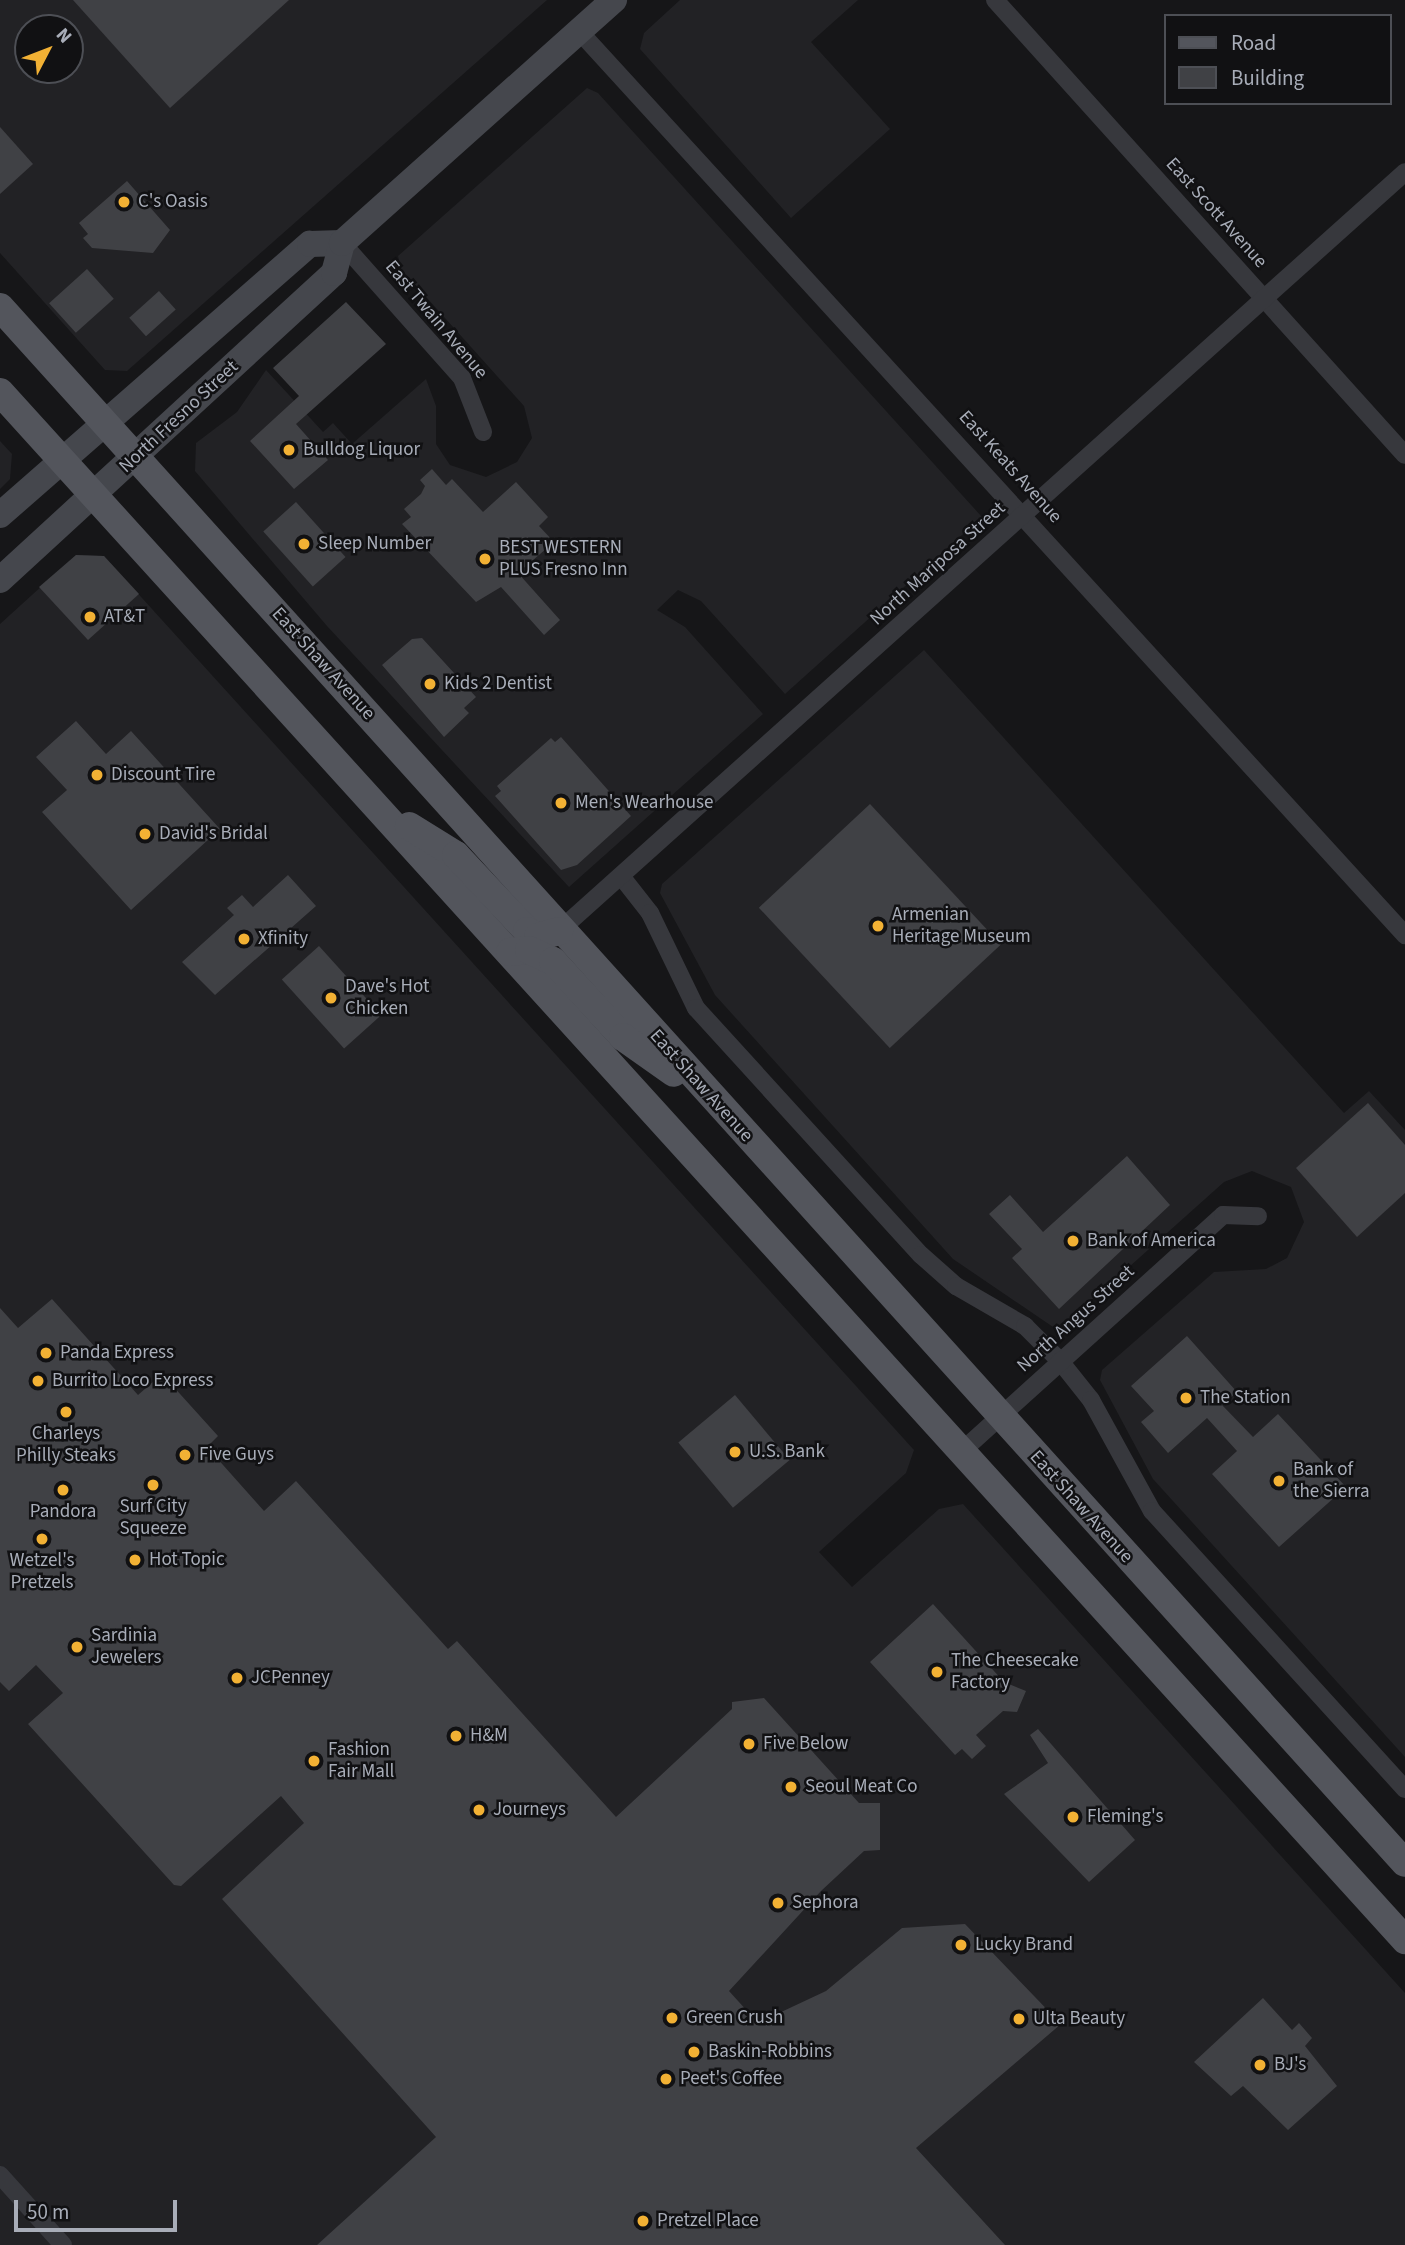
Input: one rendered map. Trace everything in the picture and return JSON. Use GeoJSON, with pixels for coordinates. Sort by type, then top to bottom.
{"type":"FeatureCollection","features":[{"type":"Feature","properties":{"kind":"main road","name":"North Fresno Street"},"geometry":{"type":"LineString","coordinates":[[0,580],[334,273],[342,243],[614,0]]}},
{"type":"Feature","properties":{"kind":"main road","name":"North Fresno Street"},"geometry":{"type":"LineString","coordinates":[[0,515],[310,244],[342,243]]}},
{"type":"Feature","properties":{"kind":"main road","name":"East Shaw Avenue"},"geometry":{"type":"LineString","coordinates":[[0,307],[137,456],[714,1101],[1405,1863]]}},
{"type":"Feature","properties":{"kind":"main road"},"geometry":{"type":"LineString","coordinates":[[0,391],[1405,1940]]}},
{"type":"Feature","properties":{"kind":"main road"},"geometry":{"type":"LineString","coordinates":[[379,808],[456,855],[527,931],[538,937],[561,930]]}},
{"type":"Feature","properties":{"kind":"main road"},"geometry":{"type":"LineString","coordinates":[[510,952],[529,950],[553,961],[623,1037],[714,1101]]}},
{"type":"Feature","properties":{"kind":"street","name":"East Scott Avenue"},"geometry":{"type":"LineString","coordinates":[[995,0],[1405,455]]}},
{"type":"Feature","properties":{"kind":"street","name":"East Keats Avenue"},"geometry":{"type":"LineString","coordinates":[[579,31],[1025,514],[1405,935]]}},
{"type":"Feature","properties":{"kind":"street","name":"North Mariposa Street"},"geometry":{"type":"LineString","coordinates":[[561,930],[1405,172]]}},
{"type":"Feature","properties":{"kind":"street","name":"East Twain Avenue"},"geometry":{"type":"LineString","coordinates":[[342,243],[461,378],[483,432]]}},
{"type":"Feature","properties":{"kind":"street"},"geometry":{"type":"LineString","coordinates":[[621,876],[650,913],[696,1008],[921,1255],[956,1286],[1024,1326],[1060,1361],[1091,1400],[1152,1511],[1405,1789]]}},
{"type":"Feature","properties":{"kind":"street","name":"North Angus Street"},"geometry":{"type":"LineString","coordinates":[[962,1451],[1223,1215],[1258,1216]]}},
{"type":"Feature","properties":{"kind":"street"},"geometry":{"type":"LineString","coordinates":[[0,2175],[63,2245]]}},
{"type":"Feature","properties":{"kind":"shaded area"},"geometry":{"type":"Polygon","coordinates":[[[0,0],[547,0],[127,371],[105,370],[0,253],[0,0]]]}},
{"type":"Feature","properties":{"kind":"shaded area"},"geometry":{"type":"Polygon","coordinates":[[[680,0],[858,0],[811,42],[890,129],[791,218],[640,49],[644,33],[680,0]]]}},
{"type":"Feature","properties":{"kind":"shaded area"},"geometry":{"type":"Polygon","coordinates":[[[587,88],[598,93],[982,517],[785,694],[701,601],[678,590],[657,610],[685,627],[763,714],[569,887],[327,626],[195,471],[196,443],[237,412],[266,370],[323,432],[333,423],[352,444],[426,379],[436,406],[436,444],[450,465],[486,477],[517,462],[532,438],[524,406],[401,269],[398,256],[587,88]]]}},
{"type":"Feature","properties":{"kind":"shaded area"},"geometry":{"type":"Polygon","coordinates":[[[0,441],[12,454],[10,479],[0,489],[0,441]]]}},
{"type":"Feature","properties":{"kind":"shaded area"},"geometry":{"type":"Polygon","coordinates":[[[76,555],[104,556],[914,1450],[906,1473],[819,1552],[852,1587],[939,1509],[963,1504],[1405,1993],[1405,2245],[0,2245],[0,624],[76,555]]]}},
{"type":"Feature","properties":{"kind":"shaded area"},"geometry":{"type":"Polygon","coordinates":[[[924,650],[1344,1113],[1369,1091],[1405,1130],[1405,1757],[1153,1479],[1100,1380],[1102,1370],[1214,1272],[1266,1269],[1287,1258],[1304,1222],[1291,1187],[1252,1171],[1224,1182],[1062,1327],[1053,1327],[953,1259],[715,995],[660,893],[662,884],[924,650]]]}},
{"type":"Feature","properties":{"kind":"building"},"geometry":{"type":"Polygon","coordinates":[[[73,0],[289,0],[170,108],[73,0]]]}},
{"type":"Feature","properties":{"kind":"building"},"geometry":{"type":"Polygon","coordinates":[[[0,127],[33,164],[0,194],[0,127]]]}},
{"type":"Feature","properties":{"kind":"building","name":"C's Oasis"},"geometry":{"type":"Polygon","coordinates":[[[127,181],[170,230],[153,253],[92,248],[83,238],[88,234],[79,223],[127,181]]]}},
{"type":"Feature","properties":{"kind":"building"},"geometry":{"type":"Polygon","coordinates":[[[87,269],[114,299],[76,333],[49,303],[87,269]]]}},
{"type":"Feature","properties":{"kind":"building"},"geometry":{"type":"Polygon","coordinates":[[[159,291],[176,310],[146,336],[129,318],[159,291]]]}},
{"type":"Feature","properties":{"kind":"building"},"geometry":{"type":"Polygon","coordinates":[[[346,302],[386,344],[296,424],[328,460],[294,489],[250,441],[299,396],[273,368],[346,302]]]}},
{"type":"Feature","properties":{"kind":"building","name":"BEST WESTERN PLUS Fresno Inn"},"geometry":{"type":"Polygon","coordinates":[[[432,469],[446,485],[452,479],[483,512],[516,482],[548,517],[539,526],[554,542],[518,573],[560,620],[544,635],[501,587],[476,602],[402,524],[411,517],[404,509],[421,494],[425,486],[420,480],[432,469]]]}},
{"type":"Feature","properties":{"kind":"building","name":"Sleep Number"},"geometry":{"type":"Polygon","coordinates":[[[296,502],[346,557],[313,586],[263,531],[296,502]]]}},
{"type":"Feature","properties":{"kind":"building","name":"AT&T"},"geometry":{"type":"Polygon","coordinates":[[[76,555],[104,556],[139,594],[88,640],[39,587],[76,555]]]}},
{"type":"Feature","properties":{"kind":"building","name":"Kids 2 Dentist"},"geometry":{"type":"Polygon","coordinates":[[[422,638],[476,697],[464,708],[469,713],[444,737],[382,665],[412,639],[422,638]]]}},
{"type":"Feature","properties":{"kind":"building","name":"David's Bridal"},"geometry":{"type":"Polygon","coordinates":[[[76,721],[106,754],[131,731],[220,829],[131,910],[42,812],[67,790],[36,757],[76,721]]]}},
{"type":"Feature","properties":{"kind":"building","name":"Men's Wearhouse"},"geometry":{"type":"Polygon","coordinates":[[[561,737],[631,816],[577,865],[561,870],[495,796],[501,791],[497,786],[551,738],[555,742],[561,737]]]}},
{"type":"Feature","properties":{"kind":"building","name":"Armenian Heritage Museum"},"geometry":{"type":"Polygon","coordinates":[[[870,804],[1001,944],[890,1048],[759,908],[870,804]]]}},
{"type":"Feature","properties":{"kind":"building","name":"Xfinity"},"geometry":{"type":"Polygon","coordinates":[[[288,875],[316,906],[215,995],[182,962],[234,915],[227,908],[242,895],[253,907],[288,875]]]}},
{"type":"Feature","properties":{"kind":"building","name":"Dave's Hot Chicken"},"geometry":{"type":"Polygon","coordinates":[[[319,946],[381,1015],[344,1049],[282,979],[319,946]]]}},
{"type":"Feature","properties":{"kind":"building"},"geometry":{"type":"Polygon","coordinates":[[[1368,1103],[1405,1145],[1405,1193],[1357,1237],[1296,1168],[1368,1103]]]}},
{"type":"Feature","properties":{"kind":"building","name":"Bank of America"},"geometry":{"type":"Polygon","coordinates":[[[1127,1156],[1170,1205],[1059,1309],[1012,1258],[1022,1249],[989,1214],[1010,1195],[1043,1232],[1127,1156]]]}},
{"type":"Feature","properties":{"kind":"building","name":"Fashion Fair Mall"},"geometry":{"type":"Polygon","coordinates":[[[52,1299],[138,1395],[162,1374],[218,1436],[207,1447],[264,1511],[296,1481],[448,1649],[457,1641],[616,1817],[732,1709],[732,1702],[764,1698],[859,1803],[880,1803],[880,1850],[864,1851],[821,1891],[729,1991],[758,2023],[826,1991],[902,1928],[965,1924],[1061,2024],[916,2148],[1005,2245],[317,2245],[436,2137],[222,1899],[304,1823],[281,1796],[181,1886],[174,1885],[28,1724],[63,1693],[36,1665],[9,1691],[0,1682],[0,1308],[18,1328],[52,1299]]]}},
{"type":"Feature","properties":{"kind":"building"},"geometry":{"type":"Polygon","coordinates":[[[1187,1336],[1237,1392],[1222,1405],[1253,1437],[1278,1414],[1346,1487],[1279,1547],[1212,1474],[1237,1451],[1207,1418],[1168,1453],[1141,1422],[1154,1411],[1131,1386],[1187,1336]]]}},
{"type":"Feature","properties":{"kind":"building","name":"U.S. Bank"},"geometry":{"type":"Polygon","coordinates":[[[735,1395],[790,1460],[733,1508],[678,1443],[735,1395]]]}},
{"type":"Feature","properties":{"kind":"building","name":"The Cheesecake Factory"},"geometry":{"type":"Polygon","coordinates":[[[933,1604],[1004,1682],[1026,1691],[1017,1712],[1003,1711],[976,1735],[986,1746],[972,1759],[962,1749],[955,1755],[870,1662],[933,1604]]]}},
{"type":"Feature","properties":{"kind":"building","name":"Fleming's"},"geometry":{"type":"Polygon","coordinates":[[[1038,1729],[1135,1840],[1089,1882],[1004,1794],[1048,1763],[1030,1735],[1038,1729]]]}},
{"type":"Feature","properties":{"kind":"building","name":"BJ's"},"geometry":{"type":"Polygon","coordinates":[[[1263,1998],[1292,2030],[1299,2023],[1312,2038],[1305,2046],[1337,2086],[1288,2130],[1243,2086],[1231,2096],[1194,2062],[1263,1998]]]}},
{"type":"Feature","properties":{"kind":"place","name":"C's Oasis"},"geometry":{"type":"Point","coordinates":[124,202]}},
{"type":"Feature","properties":{"kind":"place","name":"Bulldog Liquor"},"geometry":{"type":"Point","coordinates":[289,450]}},
{"type":"Feature","properties":{"kind":"place","name":"Sleep Number"},"geometry":{"type":"Point","coordinates":[304,544]}},
{"type":"Feature","properties":{"kind":"place","name":"BEST WESTERN PLUS Fresno Inn"},"geometry":{"type":"Point","coordinates":[485,559]}},
{"type":"Feature","properties":{"kind":"place","name":"AT&T"},"geometry":{"type":"Point","coordinates":[90,617]}},
{"type":"Feature","properties":{"kind":"place","name":"Kids 2 Dentist"},"geometry":{"type":"Point","coordinates":[430,684]}},
{"type":"Feature","properties":{"kind":"place","name":"Discount Tire"},"geometry":{"type":"Point","coordinates":[97,775]}},
{"type":"Feature","properties":{"kind":"place","name":"Men's Wearhouse"},"geometry":{"type":"Point","coordinates":[561,803]}},
{"type":"Feature","properties":{"kind":"place","name":"David's Bridal"},"geometry":{"type":"Point","coordinates":[145,834]}},
{"type":"Feature","properties":{"kind":"place","name":"Armenian Heritage Museum"},"geometry":{"type":"Point","coordinates":[878,926]}},
{"type":"Feature","properties":{"kind":"place","name":"Xfinity"},"geometry":{"type":"Point","coordinates":[244,939]}},
{"type":"Feature","properties":{"kind":"place","name":"Dave's Hot Chicken"},"geometry":{"type":"Point","coordinates":[331,998]}},
{"type":"Feature","properties":{"kind":"place","name":"Bank of America"},"geometry":{"type":"Point","coordinates":[1073,1241]}},
{"type":"Feature","properties":{"kind":"place","name":"Panda Express"},"geometry":{"type":"Point","coordinates":[46,1353]}},
{"type":"Feature","properties":{"kind":"place","name":"Burrito Loco Express"},"geometry":{"type":"Point","coordinates":[38,1381]}},
{"type":"Feature","properties":{"kind":"place","name":"The Station"},"geometry":{"type":"Point","coordinates":[1186,1398]}},
{"type":"Feature","properties":{"kind":"place","name":"Charleys Philly Steaks"},"geometry":{"type":"Point","coordinates":[66,1412]}},
{"type":"Feature","properties":{"kind":"place","name":"U.S. Bank"},"geometry":{"type":"Point","coordinates":[735,1452]}},
{"type":"Feature","properties":{"kind":"place","name":"Five Guys"},"geometry":{"type":"Point","coordinates":[185,1455]}},
{"type":"Feature","properties":{"kind":"place","name":"Bank of the Sierra"},"geometry":{"type":"Point","coordinates":[1279,1481]}},
{"type":"Feature","properties":{"kind":"place","name":"Surf City Squeeze"},"geometry":{"type":"Point","coordinates":[153,1485]}},
{"type":"Feature","properties":{"kind":"place","name":"Pandora"},"geometry":{"type":"Point","coordinates":[63,1490]}},
{"type":"Feature","properties":{"kind":"place","name":"Wetzel's Pretzels"},"geometry":{"type":"Point","coordinates":[42,1539]}},
{"type":"Feature","properties":{"kind":"place","name":"Hot Topic"},"geometry":{"type":"Point","coordinates":[135,1560]}},
{"type":"Feature","properties":{"kind":"place","name":"Sardinia Jewelers"},"geometry":{"type":"Point","coordinates":[77,1647]}},
{"type":"Feature","properties":{"kind":"place","name":"The Cheesecake Factory"},"geometry":{"type":"Point","coordinates":[937,1672]}},
{"type":"Feature","properties":{"kind":"place","name":"JCPenney"},"geometry":{"type":"Point","coordinates":[237,1678]}},
{"type":"Feature","properties":{"kind":"place","name":"H&M"},"geometry":{"type":"Point","coordinates":[456,1736]}},
{"type":"Feature","properties":{"kind":"place","name":"Five Below"},"geometry":{"type":"Point","coordinates":[749,1744]}},
{"type":"Feature","properties":{"kind":"place","name":"Fashion Fair Mall"},"geometry":{"type":"Point","coordinates":[314,1761]}},
{"type":"Feature","properties":{"kind":"place","name":"Seoul Meat Co"},"geometry":{"type":"Point","coordinates":[791,1787]}},
{"type":"Feature","properties":{"kind":"place","name":"Journeys"},"geometry":{"type":"Point","coordinates":[479,1810]}},
{"type":"Feature","properties":{"kind":"place","name":"Fleming's"},"geometry":{"type":"Point","coordinates":[1073,1817]}},
{"type":"Feature","properties":{"kind":"place","name":"Sephora"},"geometry":{"type":"Point","coordinates":[778,1903]}},
{"type":"Feature","properties":{"kind":"place","name":"Lucky Brand"},"geometry":{"type":"Point","coordinates":[961,1945]}},
{"type":"Feature","properties":{"kind":"place","name":"Green Crush"},"geometry":{"type":"Point","coordinates":[672,2018]}},
{"type":"Feature","properties":{"kind":"place","name":"Ulta Beauty"},"geometry":{"type":"Point","coordinates":[1019,2019]}},
{"type":"Feature","properties":{"kind":"place","name":"Baskin-Robbins"},"geometry":{"type":"Point","coordinates":[694,2052]}},
{"type":"Feature","properties":{"kind":"place","name":"BJ's"},"geometry":{"type":"Point","coordinates":[1260,2065]}},
{"type":"Feature","properties":{"kind":"place","name":"Peet's Coffee"},"geometry":{"type":"Point","coordinates":[666,2079]}},
{"type":"Feature","properties":{"kind":"place","name":"Pretzel Place"},"geometry":{"type":"Point","coordinates":[643,2221]}}]}
